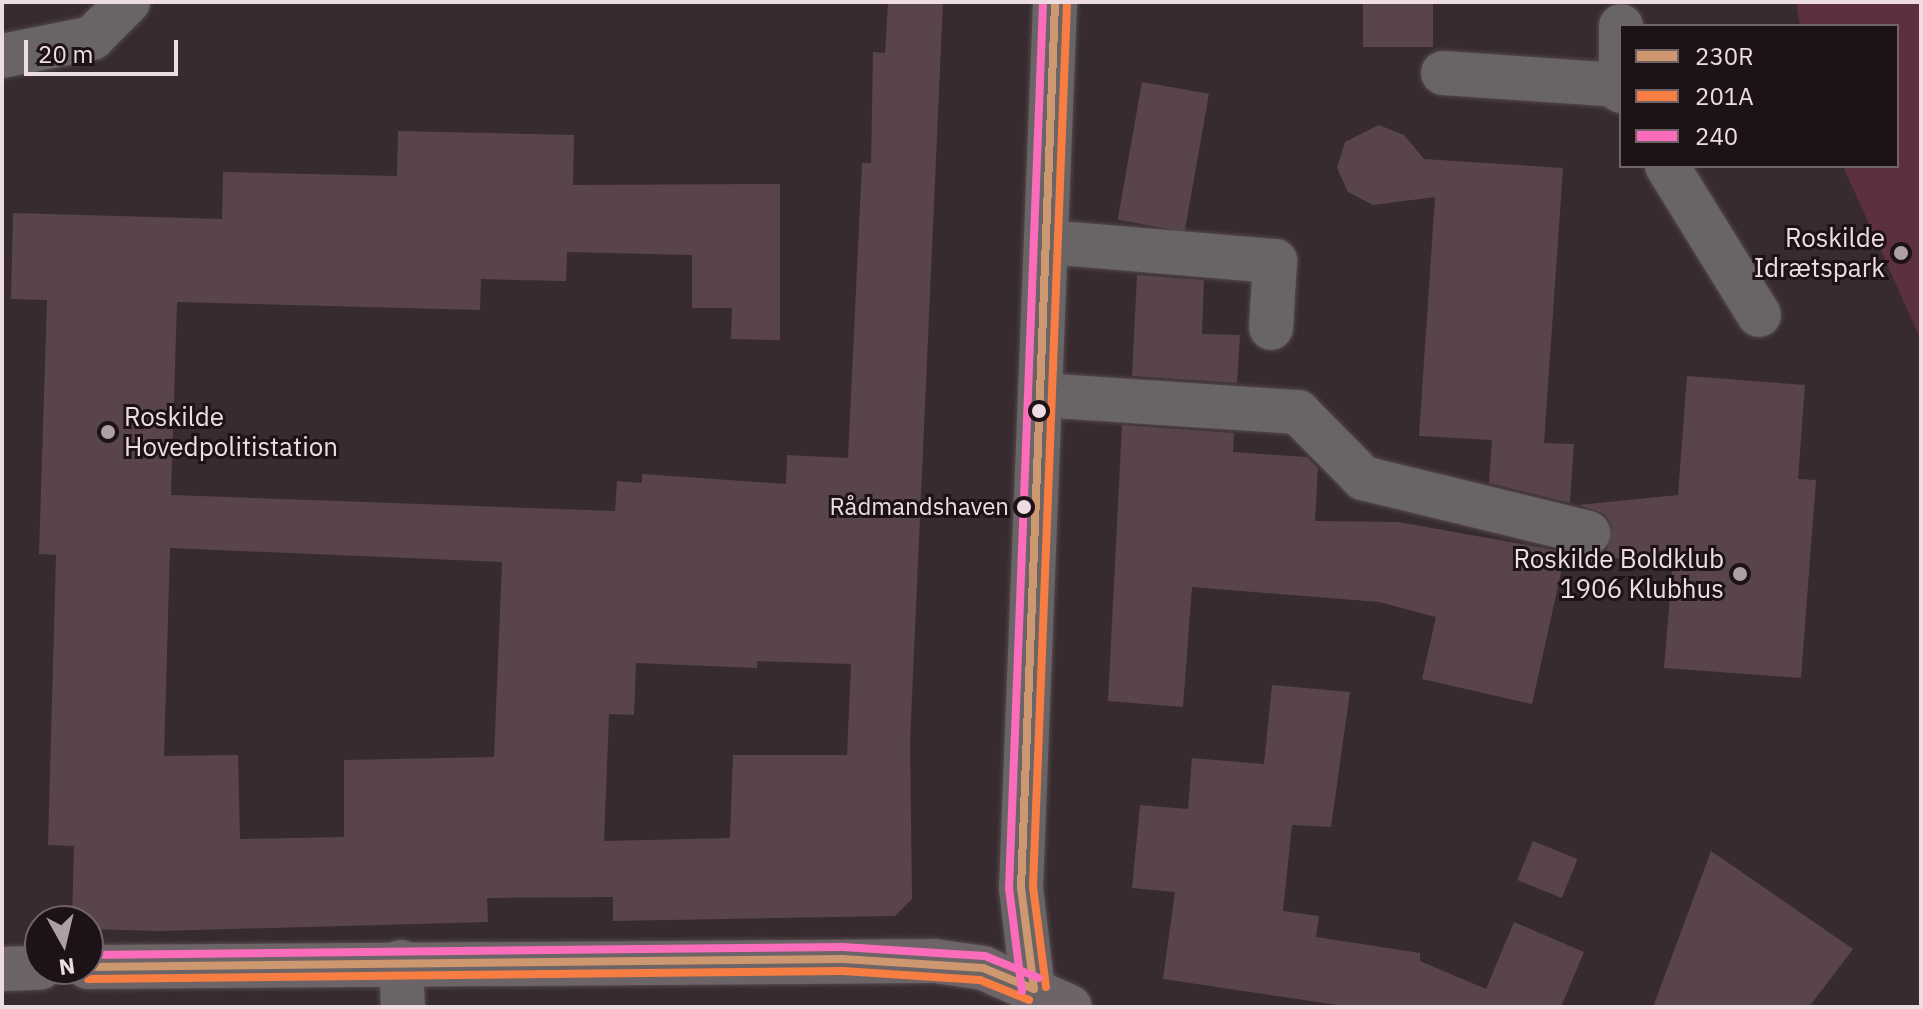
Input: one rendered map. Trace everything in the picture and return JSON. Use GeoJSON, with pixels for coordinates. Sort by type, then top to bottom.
{"type":"FeatureCollection","features":[{"type":"Feature","properties":{"kind":"main road"},"geometry":{"type":"LineString","coordinates":[[104,967],[401,962],[935,961],[983,968],[1047,1001]]}},
{"type":"Feature","properties":{"kind":"main road"},"geometry":{"type":"LineString","coordinates":[[2,969],[24,968]]}},
{"type":"Feature","properties":{"kind":"street"},"geometry":{"type":"LineString","coordinates":[[2,56],[92,38],[128,2]]}},
{"type":"Feature","properties":{"kind":"street"},"geometry":{"type":"LineString","coordinates":[[1047,1001],[1021,888],[1055,2]]}},
{"type":"Feature","properties":{"kind":"street"},"geometry":{"type":"LineString","coordinates":[[1621,24],[1623,2]]}},
{"type":"Feature","properties":{"kind":"street"},"geometry":{"type":"LineString","coordinates":[[1443,73],[1619,88]]}},
{"type":"Feature","properties":{"kind":"street"},"geometry":{"type":"LineString","coordinates":[[1668,168],[1759,315]]}},
{"type":"Feature","properties":{"kind":"street"},"geometry":{"type":"LineString","coordinates":[[1047,242],[1275,261],[1271,328]]}},
{"type":"Feature","properties":{"kind":"street"},"geometry":{"type":"LineString","coordinates":[[1040,395],[1298,412],[1363,478],[1588,533]]}},
{"type":"Feature","properties":{"kind":"street"},"geometry":{"type":"LineString","coordinates":[[401,962],[403,1007]]}},
{"type":"Feature","properties":{"kind":"shaded area","name":"Roskilde Idrætspark"},"geometry":{"type":"Polygon","coordinates":[[[1796,2],[1921,2],[1921,340],[1844,168],[1899,168],[1899,24],[1800,24],[1796,2]]]}},
{"type":"Feature","properties":{"kind":"building"},"geometry":{"type":"Polygon","coordinates":[[[888,2],[943,2],[910,741],[912,899],[895,916],[613,921],[613,897],[487,898],[488,922],[159,931],[104,929],[104,905],[72,905],[74,846],[48,845],[56,555],[39,554],[47,300],[11,299],[13,213],[222,219],[223,172],[397,176],[398,131],[574,135],[573,185],[780,184],[780,340],[731,339],[732,308],[692,308],[692,255],[567,252],[566,281],[481,279],[480,310],[177,302],[171,495],[615,511],[617,481],[642,483],[642,474],[786,484],[787,455],[848,458],[862,163],[871,163],[873,52],[885,53],[888,2]],[[170,548],[164,756],[238,755],[240,839],[344,837],[344,760],[494,757],[502,562],[170,548]],[[757,661],[757,668],[636,663],[634,715],[609,714],[604,841],[730,838],[733,755],[847,755],[851,664],[757,661]]]}},
{"type":"Feature","properties":{"kind":"building"},"geometry":{"type":"Polygon","coordinates":[[[1363,2],[1433,2],[1433,47],[1363,47],[1363,2]]]}},
{"type":"Feature","properties":{"kind":"building"},"geometry":{"type":"Polygon","coordinates":[[[1142,82],[1209,94],[1185,232],[1118,220],[1142,82]]]}},
{"type":"Feature","properties":{"kind":"building"},"geometry":{"type":"Polygon","coordinates":[[[1379,125],[1404,135],[1424,159],[1563,168],[1544,443],[1574,444],[1570,503],[1489,483],[1492,440],[1419,436],[1435,197],[1373,205],[1348,192],[1337,168],[1345,142],[1379,125]]]}},
{"type":"Feature","properties":{"kind":"building"},"geometry":{"type":"Polygon","coordinates":[[[1137,275],[1204,280],[1202,334],[1240,335],[1237,383],[1132,376],[1137,275]]]}},
{"type":"Feature","properties":{"kind":"building"},"geometry":{"type":"Polygon","coordinates":[[[1687,376],[1805,385],[1798,479],[1816,480],[1801,678],[1664,668],[1674,548],[1562,568],[1532,704],[1422,679],[1436,617],[1379,602],[1192,587],[1183,707],[1108,701],[1122,425],[1234,433],[1233,452],[1307,457],[1318,468],[1315,521],[1398,522],[1594,557],[1607,550],[1612,527],[1605,514],[1579,505],[1678,495],[1687,376]]]}},
{"type":"Feature","properties":{"kind":"building"},"geometry":{"type":"Polygon","coordinates":[[[1272,685],[1350,692],[1331,827],[1292,825],[1283,911],[1319,916],[1316,937],[1420,953],[1420,961],[1486,989],[1514,922],[1584,952],[1561,1007],[1351,1007],[1163,979],[1175,892],[1132,888],[1140,805],[1188,809],[1192,758],[1264,764],[1272,685]]]}},
{"type":"Feature","properties":{"kind":"building"},"geometry":{"type":"Polygon","coordinates":[[[1533,841],[1578,859],[1562,898],[1517,880],[1533,841]]]}},
{"type":"Feature","properties":{"kind":"building"},"geometry":{"type":"Polygon","coordinates":[[[1711,851],[1853,949],[1809,1007],[1653,1007],[1711,851]]]}},
{"type":"Feature","properties":{"kind":"transit line","name":"240"},"geometry":{"type":"LineString","coordinates":[[1022,991],[1009,888],[1043,2]]}},
{"type":"Feature","properties":{"kind":"transit line","name":"230R"},"geometry":{"type":"LineString","coordinates":[[1034,989],[1021,888],[1055,2]]}},
{"type":"Feature","properties":{"kind":"transit line","name":"201A"},"geometry":{"type":"LineString","coordinates":[[1046,987],[1033,887],[1067,2]]}},
{"type":"Feature","properties":{"kind":"transit line","name":"240"},"geometry":{"type":"LineString","coordinates":[[104,955],[843,947],[985,956],[1039,978]]}},
{"type":"Feature","properties":{"kind":"transit line","name":"230R"},"geometry":{"type":"LineString","coordinates":[[104,967],[843,959],[983,968],[1034,989]]}},
{"type":"Feature","properties":{"kind":"transit line","name":"201A"},"geometry":{"type":"LineString","coordinates":[[104,979],[843,971],[980,980],[1029,1000]]}},
{"type":"Feature","properties":{"kind":"place","name":"Roskilde Idrætspark"},"geometry":{"type":"Point","coordinates":[1901,253]}},
{"type":"Feature","properties":{"kind":"place","name":"Roskilde Hovedpolitistation"},"geometry":{"type":"Point","coordinates":[108,432]}},
{"type":"Feature","properties":{"kind":"place","name":"Rådmandshaven"},"geometry":{"type":"Point","coordinates":[1024,507]}},
{"type":"Feature","properties":{"kind":"place","name":"Roskilde Boldklub 1906 Klubhus"},"geometry":{"type":"Point","coordinates":[1740,574]}}]}
